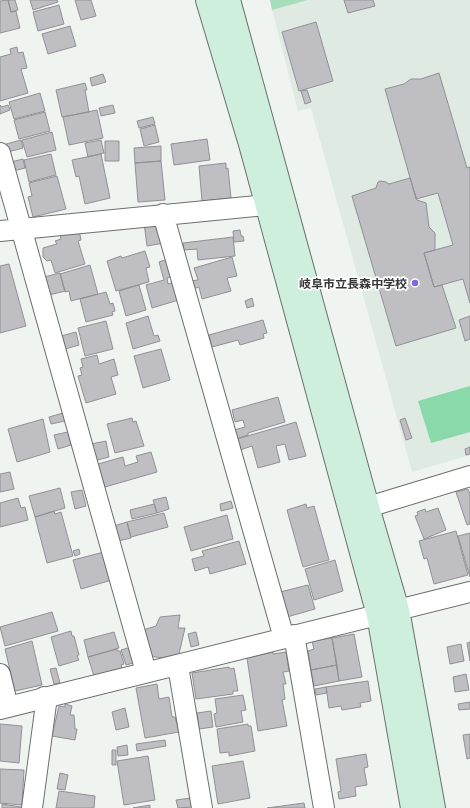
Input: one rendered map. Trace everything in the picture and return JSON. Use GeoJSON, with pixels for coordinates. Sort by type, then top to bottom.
{"type":"FeatureCollection","features":[{"type":"Feature","properties":{"kind":"street"},"geometry":{"type":"LineString","coordinates":[[207,0],[388,612],[412,808]]}},
{"type":"Feature","properties":{"kind":"street"},"geometry":{"type":"LineString","coordinates":[[229,0],[368,507],[388,612],[434,808]]}},
{"type":"Feature","properties":{"kind":"street"},"geometry":{"type":"LineString","coordinates":[[0,153],[146,672]]}},
{"type":"Feature","properties":{"kind":"street"},"geometry":{"type":"LineString","coordinates":[[0,231],[267,205]]}},
{"type":"Feature","properties":{"kind":"street"},"geometry":{"type":"LineString","coordinates":[[163,214],[289,637],[324,808]]}},
{"type":"Feature","properties":{"kind":"street"},"geometry":{"type":"LineString","coordinates":[[368,507],[470,476]]}},
{"type":"Feature","properties":{"kind":"street"},"geometry":{"type":"LineString","coordinates":[[0,674],[4,708],[146,672],[178,666],[470,592]]}},
{"type":"Feature","properties":{"kind":"street"},"geometry":{"type":"LineString","coordinates":[[178,666],[202,808]]}},
{"type":"Feature","properties":{"kind":"street"},"geometry":{"type":"LineString","coordinates":[[32,808],[46,704],[44,697]]}},
{"type":"Feature","properties":{"kind":"shaded area"},"geometry":{"type":"Polygon","coordinates":[[[270,0],[308,0],[272,10],[270,0]]]}},
{"type":"Feature","properties":{"kind":"shaded area","name":"岐阜市立長森中学校"},"geometry":{"type":"Polygon","coordinates":[[[308,0],[470,0],[470,455],[412,472],[311,108],[298,111],[272,10],[308,0]]]}},
{"type":"Feature","properties":{"kind":"shaded area"},"geometry":{"type":"Polygon","coordinates":[[[470,386],[470,432],[431,443],[418,401],[470,386]]]}},
{"type":"Feature","properties":{"kind":"building"},"geometry":{"type":"Polygon","coordinates":[[[8,0],[15,0],[18,10],[11,12],[8,0]]]}},
{"type":"Feature","properties":{"kind":"building"},"geometry":{"type":"Polygon","coordinates":[[[8,0],[11,12],[16,11],[20,28],[0,33],[0,1],[8,0]]]}},
{"type":"Feature","properties":{"kind":"building"},"geometry":{"type":"Polygon","coordinates":[[[30,0],[57,0],[58,2],[33,10],[30,0]]]}},
{"type":"Feature","properties":{"kind":"building"},"geometry":{"type":"Polygon","coordinates":[[[75,0],[91,0],[96,16],[81,20],[75,0]]]}},
{"type":"Feature","properties":{"kind":"building"},"geometry":{"type":"Polygon","coordinates":[[[344,0],[373,0],[375,6],[348,13],[344,0]]]}},
{"type":"Feature","properties":{"kind":"building"},"geometry":{"type":"Polygon","coordinates":[[[59,5],[64,24],[38,31],[33,12],[59,5]]]}},
{"type":"Feature","properties":{"kind":"building"},"geometry":{"type":"Polygon","coordinates":[[[316,22],[333,81],[299,91],[282,32],[316,22]]]}},
{"type":"Feature","properties":{"kind":"building"},"geometry":{"type":"Polygon","coordinates":[[[70,26],[76,46],[48,54],[42,34],[70,26]]]}},
{"type":"Feature","properties":{"kind":"building"},"geometry":{"type":"Polygon","coordinates":[[[17,47],[18,53],[23,52],[27,68],[21,69],[28,93],[0,101],[0,57],[11,54],[10,49],[17,47]]]}},
{"type":"Feature","properties":{"kind":"building"},"geometry":{"type":"Polygon","coordinates":[[[439,73],[467,168],[470,167],[470,303],[463,279],[434,287],[424,253],[453,245],[438,193],[416,199],[385,89],[404,84],[411,79],[421,79],[439,73]]]}},
{"type":"Feature","properties":{"kind":"building"},"geometry":{"type":"Polygon","coordinates":[[[103,74],[106,82],[92,86],[90,78],[103,74]]]}},
{"type":"Feature","properties":{"kind":"building"},"geometry":{"type":"Polygon","coordinates":[[[85,83],[89,112],[62,117],[56,90],[85,83]]]}},
{"type":"Feature","properties":{"kind":"building"},"geometry":{"type":"Polygon","coordinates":[[[307,90],[311,102],[305,104],[301,91],[307,90]]]}},
{"type":"Feature","properties":{"kind":"building"},"geometry":{"type":"Polygon","coordinates":[[[40,93],[45,111],[14,119],[9,102],[40,93]]]}},
{"type":"Feature","properties":{"kind":"building"},"geometry":{"type":"Polygon","coordinates":[[[0,105],[2,107],[8,105],[10,110],[0,114],[0,105]]]}},
{"type":"Feature","properties":{"kind":"building"},"geometry":{"type":"Polygon","coordinates":[[[113,105],[115,113],[101,116],[99,108],[113,105]]]}},
{"type":"Feature","properties":{"kind":"building"},"geometry":{"type":"Polygon","coordinates":[[[97,110],[103,138],[69,145],[63,117],[97,110]]]}},
{"type":"Feature","properties":{"kind":"building"},"geometry":{"type":"Polygon","coordinates":[[[45,112],[50,131],[19,139],[14,120],[45,112]]]}},
{"type":"Feature","properties":{"kind":"building"},"geometry":{"type":"Polygon","coordinates":[[[153,117],[155,124],[139,128],[137,121],[153,117]]]}},
{"type":"Feature","properties":{"kind":"building"},"geometry":{"type":"Polygon","coordinates":[[[155,125],[159,142],[144,146],[140,129],[155,125]]]}},
{"type":"Feature","properties":{"kind":"building"},"geometry":{"type":"Polygon","coordinates":[[[52,132],[56,150],[27,157],[22,140],[52,132]]]}},
{"type":"Feature","properties":{"kind":"building"},"geometry":{"type":"Polygon","coordinates":[[[207,139],[210,160],[174,165],[171,144],[207,139]]]}},
{"type":"Feature","properties":{"kind":"building"},"geometry":{"type":"Polygon","coordinates":[[[21,140],[23,148],[8,152],[6,144],[21,140]]]}},
{"type":"Feature","properties":{"kind":"building"},"geometry":{"type":"Polygon","coordinates":[[[101,140],[104,153],[88,157],[85,143],[101,140]]]}},
{"type":"Feature","properties":{"kind":"building"},"geometry":{"type":"Polygon","coordinates":[[[105,141],[119,141],[119,161],[105,161],[105,141]]]}},
{"type":"Feature","properties":{"kind":"building"},"geometry":{"type":"Polygon","coordinates":[[[161,146],[161,161],[135,163],[134,148],[161,146]]]}},
{"type":"Feature","properties":{"kind":"building"},"geometry":{"type":"Polygon","coordinates":[[[51,154],[56,175],[29,182],[24,160],[51,154]]]}},
{"type":"Feature","properties":{"kind":"building"},"geometry":{"type":"Polygon","coordinates":[[[101,154],[110,198],[85,204],[79,176],[76,177],[72,160],[101,154]]]}},
{"type":"Feature","properties":{"kind":"building"},"geometry":{"type":"Polygon","coordinates":[[[23,159],[25,168],[13,171],[11,162],[23,159]]]}},
{"type":"Feature","properties":{"kind":"building"},"geometry":{"type":"Polygon","coordinates":[[[161,161],[165,200],[138,202],[135,163],[161,161]]]}},
{"type":"Feature","properties":{"kind":"building"},"geometry":{"type":"Polygon","coordinates":[[[226,163],[226,169],[228,168],[231,198],[202,201],[199,166],[226,163]]]}},
{"type":"Feature","properties":{"kind":"building"},"geometry":{"type":"Polygon","coordinates":[[[57,176],[66,209],[33,217],[28,197],[32,196],[29,183],[57,176]]]}},
{"type":"Feature","properties":{"kind":"building"},"geometry":{"type":"Polygon","coordinates":[[[410,178],[417,200],[426,203],[429,227],[435,233],[435,250],[424,253],[434,287],[442,285],[456,328],[396,346],[352,196],[376,188],[378,182],[380,181],[389,184],[410,178]]]}},
{"type":"Feature","properties":{"kind":"building"},"geometry":{"type":"Polygon","coordinates":[[[144,223],[161,226],[164,243],[147,246],[144,223]]]}},
{"type":"Feature","properties":{"kind":"building"},"geometry":{"type":"Polygon","coordinates":[[[79,230],[81,240],[78,241],[85,264],[55,273],[51,260],[47,261],[43,257],[43,248],[57,244],[55,241],[61,239],[60,235],[79,230]]]}},
{"type":"Feature","properties":{"kind":"building"},"geometry":{"type":"Polygon","coordinates":[[[240,230],[244,241],[234,242],[233,231],[240,230]]]}},
{"type":"Feature","properties":{"kind":"building"},"geometry":{"type":"Polygon","coordinates":[[[233,237],[235,256],[198,260],[197,249],[184,250],[183,243],[233,237]]]}},
{"type":"Feature","properties":{"kind":"building"},"geometry":{"type":"Polygon","coordinates":[[[145,251],[150,267],[146,268],[149,282],[116,291],[107,261],[121,256],[122,258],[145,251]]]}},
{"type":"Feature","properties":{"kind":"building"},"geometry":{"type":"Polygon","coordinates":[[[232,257],[237,276],[227,278],[231,291],[202,299],[199,287],[193,289],[191,281],[198,280],[194,268],[232,257]]]}},
{"type":"Feature","properties":{"kind":"building"},"geometry":{"type":"Polygon","coordinates":[[[171,258],[176,276],[167,278],[168,284],[177,282],[182,299],[152,308],[146,285],[164,280],[159,262],[171,258]]]}},
{"type":"Feature","properties":{"kind":"building"},"geometry":{"type":"Polygon","coordinates":[[[9,264],[26,326],[0,333],[0,266],[9,264]]]}},
{"type":"Feature","properties":{"kind":"building"},"geometry":{"type":"Polygon","coordinates":[[[90,265],[98,294],[71,301],[69,291],[65,292],[60,274],[90,265]]]}},
{"type":"Feature","properties":{"kind":"building"},"geometry":{"type":"Polygon","coordinates":[[[60,273],[65,291],[49,295],[44,277],[60,273]]]}},
{"type":"Feature","properties":{"kind":"building"},"geometry":{"type":"Polygon","coordinates":[[[139,285],[146,310],[126,316],[119,291],[139,285]]]}},
{"type":"Feature","properties":{"kind":"building"},"geometry":{"type":"Polygon","coordinates":[[[106,292],[110,304],[113,303],[115,311],[112,312],[113,315],[86,322],[80,299],[106,292]]]}},
{"type":"Feature","properties":{"kind":"building"},"geometry":{"type":"Polygon","coordinates":[[[252,298],[254,306],[247,308],[245,301],[252,298]]]}},
{"type":"Feature","properties":{"kind":"building"},"geometry":{"type":"Polygon","coordinates":[[[148,316],[154,336],[158,335],[160,341],[133,349],[126,323],[148,316]]]}},
{"type":"Feature","properties":{"kind":"building"},"geometry":{"type":"Polygon","coordinates":[[[470,316],[470,339],[465,341],[459,320],[470,316]]]}},
{"type":"Feature","properties":{"kind":"building"},"geometry":{"type":"Polygon","coordinates":[[[263,320],[267,333],[263,334],[264,338],[240,345],[238,340],[212,347],[209,335],[263,320]]]}},
{"type":"Feature","properties":{"kind":"building"},"geometry":{"type":"Polygon","coordinates":[[[106,321],[113,349],[85,356],[78,328],[106,321]]]}},
{"type":"Feature","properties":{"kind":"building"},"geometry":{"type":"Polygon","coordinates":[[[76,332],[79,345],[65,349],[61,336],[76,332]]]}},
{"type":"Feature","properties":{"kind":"building"},"geometry":{"type":"Polygon","coordinates":[[[161,349],[170,380],[143,388],[134,356],[161,349]]]}},
{"type":"Feature","properties":{"kind":"building"},"geometry":{"type":"Polygon","coordinates":[[[97,355],[99,364],[114,359],[118,375],[111,377],[116,394],[86,403],[78,376],[82,375],[80,368],[83,367],[81,359],[97,355]]]}},
{"type":"Feature","properties":{"kind":"building"},"geometry":{"type":"Polygon","coordinates":[[[278,397],[285,422],[248,433],[248,435],[236,439],[234,430],[245,427],[243,420],[235,422],[232,410],[278,397]]]}},
{"type":"Feature","properties":{"kind":"building"},"geometry":{"type":"Polygon","coordinates":[[[63,413],[65,421],[51,424],[49,417],[63,413]]]}},
{"type":"Feature","properties":{"kind":"building"},"geometry":{"type":"Polygon","coordinates":[[[132,418],[133,422],[136,421],[144,446],[115,453],[107,424],[132,418]]]}},
{"type":"Feature","properties":{"kind":"building"},"geometry":{"type":"Polygon","coordinates":[[[405,418],[412,438],[406,440],[400,420],[405,418]]]}},
{"type":"Feature","properties":{"kind":"building"},"geometry":{"type":"Polygon","coordinates":[[[43,419],[50,452],[17,462],[8,429],[43,419]]]}},
{"type":"Feature","properties":{"kind":"building"},"geometry":{"type":"Polygon","coordinates":[[[296,422],[306,456],[289,460],[285,444],[276,446],[280,462],[258,468],[252,446],[240,450],[237,439],[296,422]]]}},
{"type":"Feature","properties":{"kind":"building"},"geometry":{"type":"Polygon","coordinates":[[[68,432],[71,445],[58,449],[54,435],[68,432]]]}},
{"type":"Feature","properties":{"kind":"building"},"geometry":{"type":"Polygon","coordinates":[[[106,441],[109,457],[94,461],[91,444],[106,441]]]}},
{"type":"Feature","properties":{"kind":"building"},"geometry":{"type":"Polygon","coordinates":[[[470,447],[470,454],[466,455],[465,449],[470,447]]]}},
{"type":"Feature","properties":{"kind":"building"},"geometry":{"type":"Polygon","coordinates":[[[151,452],[157,472],[105,487],[98,464],[123,457],[125,466],[138,462],[136,456],[151,452]]]}},
{"type":"Feature","properties":{"kind":"building"},"geometry":{"type":"Polygon","coordinates":[[[10,472],[14,489],[0,492],[0,474],[10,472]]]}},
{"type":"Feature","properties":{"kind":"building"},"geometry":{"type":"Polygon","coordinates":[[[60,488],[65,508],[35,517],[29,496],[60,488]]]}},
{"type":"Feature","properties":{"kind":"building"},"geometry":{"type":"Polygon","coordinates":[[[468,489],[470,494],[470,524],[467,525],[456,492],[468,489]]]}},
{"type":"Feature","properties":{"kind":"building"},"geometry":{"type":"Polygon","coordinates":[[[82,490],[86,506],[75,509],[71,492],[82,490]]]}},
{"type":"Feature","properties":{"kind":"building"},"geometry":{"type":"Polygon","coordinates":[[[166,497],[169,509],[157,513],[153,500],[166,497]]]}},
{"type":"Feature","properties":{"kind":"building"},"geometry":{"type":"Polygon","coordinates":[[[18,498],[21,508],[25,507],[28,520],[0,527],[0,503],[18,498]]]}},
{"type":"Feature","properties":{"kind":"building"},"geometry":{"type":"Polygon","coordinates":[[[231,501],[233,508],[221,511],[220,504],[231,501]]]}},
{"type":"Feature","properties":{"kind":"building"},"geometry":{"type":"Polygon","coordinates":[[[154,504],[157,513],[132,519],[130,510],[154,504]]]}},
{"type":"Feature","properties":{"kind":"building"},"geometry":{"type":"Polygon","coordinates":[[[306,504],[307,508],[314,506],[329,560],[303,567],[287,510],[306,504]]]}},
{"type":"Feature","properties":{"kind":"building"},"geometry":{"type":"Polygon","coordinates":[[[438,508],[446,530],[424,539],[415,516],[418,515],[417,512],[425,509],[426,512],[438,508]]]}},
{"type":"Feature","properties":{"kind":"building"},"geometry":{"type":"Polygon","coordinates":[[[54,511],[55,514],[61,512],[73,556],[47,563],[35,517],[54,511]]]}},
{"type":"Feature","properties":{"kind":"building"},"geometry":{"type":"Polygon","coordinates":[[[164,513],[168,527],[131,537],[127,522],[164,513]]]}},
{"type":"Feature","properties":{"kind":"building"},"geometry":{"type":"Polygon","coordinates":[[[227,515],[233,539],[191,551],[184,527],[227,515]]]}},
{"type":"Feature","properties":{"kind":"building"},"geometry":{"type":"Polygon","coordinates":[[[127,522],[131,538],[118,541],[114,526],[127,522]]]}},
{"type":"Feature","properties":{"kind":"building"},"geometry":{"type":"Polygon","coordinates":[[[456,531],[468,575],[434,584],[427,558],[424,559],[419,541],[456,531]]]}},
{"type":"Feature","properties":{"kind":"building"},"geometry":{"type":"Polygon","coordinates":[[[470,533],[470,577],[458,536],[470,533]]]}},
{"type":"Feature","properties":{"kind":"building"},"geometry":{"type":"Polygon","coordinates":[[[239,541],[246,564],[210,574],[208,567],[195,571],[192,559],[204,556],[202,551],[239,541]]]}},
{"type":"Feature","properties":{"kind":"building"},"geometry":{"type":"Polygon","coordinates":[[[79,549],[80,554],[75,556],[73,551],[79,549]]]}},
{"type":"Feature","properties":{"kind":"building"},"geometry":{"type":"Polygon","coordinates":[[[104,552],[112,580],[81,589],[73,560],[104,552]]]}},
{"type":"Feature","properties":{"kind":"building"},"geometry":{"type":"Polygon","coordinates":[[[335,560],[343,591],[314,600],[305,569],[335,560]]]}},
{"type":"Feature","properties":{"kind":"building"},"geometry":{"type":"Polygon","coordinates":[[[308,585],[315,609],[287,617],[280,592],[308,585]]]}},
{"type":"Feature","properties":{"kind":"building"},"geometry":{"type":"Polygon","coordinates":[[[52,612],[58,631],[5,646],[0,627],[52,612]]]}},
{"type":"Feature","properties":{"kind":"building"},"geometry":{"type":"Polygon","coordinates":[[[180,615],[178,628],[185,628],[179,654],[162,658],[150,656],[143,630],[156,626],[160,617],[180,615]]]}},
{"type":"Feature","properties":{"kind":"building"},"geometry":{"type":"Polygon","coordinates":[[[71,631],[72,636],[74,636],[79,660],[59,666],[51,637],[71,631]]]}},
{"type":"Feature","properties":{"kind":"building"},"geometry":{"type":"Polygon","coordinates":[[[114,632],[119,648],[88,657],[84,640],[114,632]]]}},
{"type":"Feature","properties":{"kind":"building"},"geometry":{"type":"Polygon","coordinates":[[[196,632],[199,645],[191,647],[188,634],[196,632]]]}},
{"type":"Feature","properties":{"kind":"building"},"geometry":{"type":"Polygon","coordinates":[[[354,634],[362,677],[339,681],[332,638],[354,634]]]}},
{"type":"Feature","properties":{"kind":"building"},"geometry":{"type":"Polygon","coordinates":[[[332,638],[337,665],[311,670],[308,651],[314,649],[312,641],[332,638]]]}},
{"type":"Feature","properties":{"kind":"building"},"geometry":{"type":"Polygon","coordinates":[[[32,641],[42,685],[15,691],[5,649],[32,641]]]}},
{"type":"Feature","properties":{"kind":"building"},"geometry":{"type":"Polygon","coordinates":[[[470,642],[470,661],[467,643],[470,642]]]}},
{"type":"Feature","properties":{"kind":"building"},"geometry":{"type":"Polygon","coordinates":[[[461,644],[464,661],[450,664],[447,647],[461,644]]]}},
{"type":"Feature","properties":{"kind":"building"},"geometry":{"type":"Polygon","coordinates":[[[131,647],[133,663],[126,665],[121,650],[131,647]]]}},
{"type":"Feature","properties":{"kind":"building"},"geometry":{"type":"Polygon","coordinates":[[[117,649],[117,651],[120,651],[124,664],[121,665],[122,668],[94,676],[88,657],[117,649]]]}},
{"type":"Feature","properties":{"kind":"building"},"geometry":{"type":"Polygon","coordinates":[[[273,652],[273,654],[286,652],[289,671],[283,672],[286,684],[283,684],[285,699],[282,700],[287,726],[258,731],[247,658],[273,652]]]}},
{"type":"Feature","properties":{"kind":"building"},"geometry":{"type":"Polygon","coordinates":[[[337,665],[339,681],[314,686],[311,670],[337,665]]]}},
{"type":"Feature","properties":{"kind":"building"},"geometry":{"type":"Polygon","coordinates":[[[229,667],[230,669],[234,668],[238,691],[233,691],[233,694],[196,699],[192,673],[229,667]]]}},
{"type":"Feature","properties":{"kind":"building"},"geometry":{"type":"Polygon","coordinates":[[[56,668],[60,683],[54,684],[50,669],[56,668]]]}},
{"type":"Feature","properties":{"kind":"building"},"geometry":{"type":"Polygon","coordinates":[[[466,674],[469,690],[455,692],[453,677],[466,674]]]}},
{"type":"Feature","properties":{"kind":"building"},"geometry":{"type":"Polygon","coordinates":[[[368,681],[371,701],[360,703],[361,707],[342,710],[341,706],[329,708],[326,687],[368,681]]]}},
{"type":"Feature","properties":{"kind":"building"},"geometry":{"type":"Polygon","coordinates":[[[157,684],[159,699],[169,697],[172,717],[175,717],[179,732],[145,738],[136,688],[157,684]]]}},
{"type":"Feature","properties":{"kind":"building"},"geometry":{"type":"Polygon","coordinates":[[[326,687],[327,693],[316,695],[315,689],[326,687]]]}},
{"type":"Feature","properties":{"kind":"building"},"geometry":{"type":"Polygon","coordinates":[[[243,695],[246,710],[241,711],[243,722],[216,727],[214,714],[217,713],[215,699],[243,695]]]}},
{"type":"Feature","properties":{"kind":"building"},"geometry":{"type":"Polygon","coordinates":[[[470,702],[470,709],[459,710],[458,704],[470,702]]]}},
{"type":"Feature","properties":{"kind":"building"},"geometry":{"type":"Polygon","coordinates":[[[65,704],[72,706],[70,715],[74,715],[75,729],[77,729],[75,740],[52,736],[59,706],[65,707],[65,704]]]}},
{"type":"Feature","properties":{"kind":"building"},"geometry":{"type":"Polygon","coordinates":[[[125,708],[129,727],[116,730],[112,712],[125,708]]]}},
{"type":"Feature","properties":{"kind":"building"},"geometry":{"type":"Polygon","coordinates":[[[211,711],[213,727],[199,729],[197,713],[211,711]]]}},
{"type":"Feature","properties":{"kind":"building"},"geometry":{"type":"Polygon","coordinates":[[[0,724],[22,726],[19,763],[0,761],[0,724]]]}},
{"type":"Feature","properties":{"kind":"building"},"geometry":{"type":"Polygon","coordinates":[[[248,724],[248,726],[251,726],[255,751],[229,756],[229,752],[220,753],[217,729],[248,724]]]}},
{"type":"Feature","properties":{"kind":"building"},"geometry":{"type":"Polygon","coordinates":[[[470,734],[470,758],[467,759],[463,735],[470,734]]]}},
{"type":"Feature","properties":{"kind":"building"},"geometry":{"type":"Polygon","coordinates":[[[165,740],[166,746],[137,751],[136,744],[165,740]]]}},
{"type":"Feature","properties":{"kind":"building"},"geometry":{"type":"Polygon","coordinates":[[[127,745],[128,755],[118,756],[117,747],[127,745]]]}},
{"type":"Feature","properties":{"kind":"building"},"geometry":{"type":"Polygon","coordinates":[[[112,750],[116,750],[116,765],[112,765],[112,750]]]}},
{"type":"Feature","properties":{"kind":"building"},"geometry":{"type":"Polygon","coordinates":[[[366,754],[368,767],[364,768],[367,785],[355,787],[356,796],[339,799],[338,792],[341,791],[336,759],[366,754]]]}},
{"type":"Feature","properties":{"kind":"building"},"geometry":{"type":"Polygon","coordinates":[[[148,756],[155,800],[124,805],[117,761],[148,756]]]}},
{"type":"Feature","properties":{"kind":"building"},"geometry":{"type":"Polygon","coordinates":[[[243,761],[250,798],[218,804],[212,766],[243,761]]]}},
{"type":"Feature","properties":{"kind":"building"},"geometry":{"type":"Polygon","coordinates":[[[0,769],[24,770],[22,805],[0,803],[0,769]]]}},
{"type":"Feature","properties":{"kind":"building"},"geometry":{"type":"Polygon","coordinates":[[[60,773],[68,775],[65,790],[57,789],[60,773]]]}},
{"type":"Feature","properties":{"kind":"building"},"geometry":{"type":"Polygon","coordinates":[[[59,791],[95,796],[94,808],[56,808],[59,791]]]}},
{"type":"Feature","properties":{"kind":"building"},"geometry":{"type":"Polygon","coordinates":[[[191,798],[192,807],[178,808],[176,800],[191,798]]]}},
{"type":"Feature","properties":{"kind":"building"},"geometry":{"type":"Polygon","coordinates":[[[304,803],[305,808],[267,808],[304,803]]]}},
{"type":"Feature","properties":{"kind":"building"},"geometry":{"type":"Polygon","coordinates":[[[2,804],[21,807],[21,808],[2,808],[2,804]]]}},
{"type":"Feature","properties":{"kind":"building"},"geometry":{"type":"Polygon","coordinates":[[[150,805],[150,808],[133,808],[150,805]]]}},
{"type":"Feature","properties":{"kind":"place","name":"岐阜市立長森中学校"},"geometry":{"type":"Point","coordinates":[415,283]}}]}
